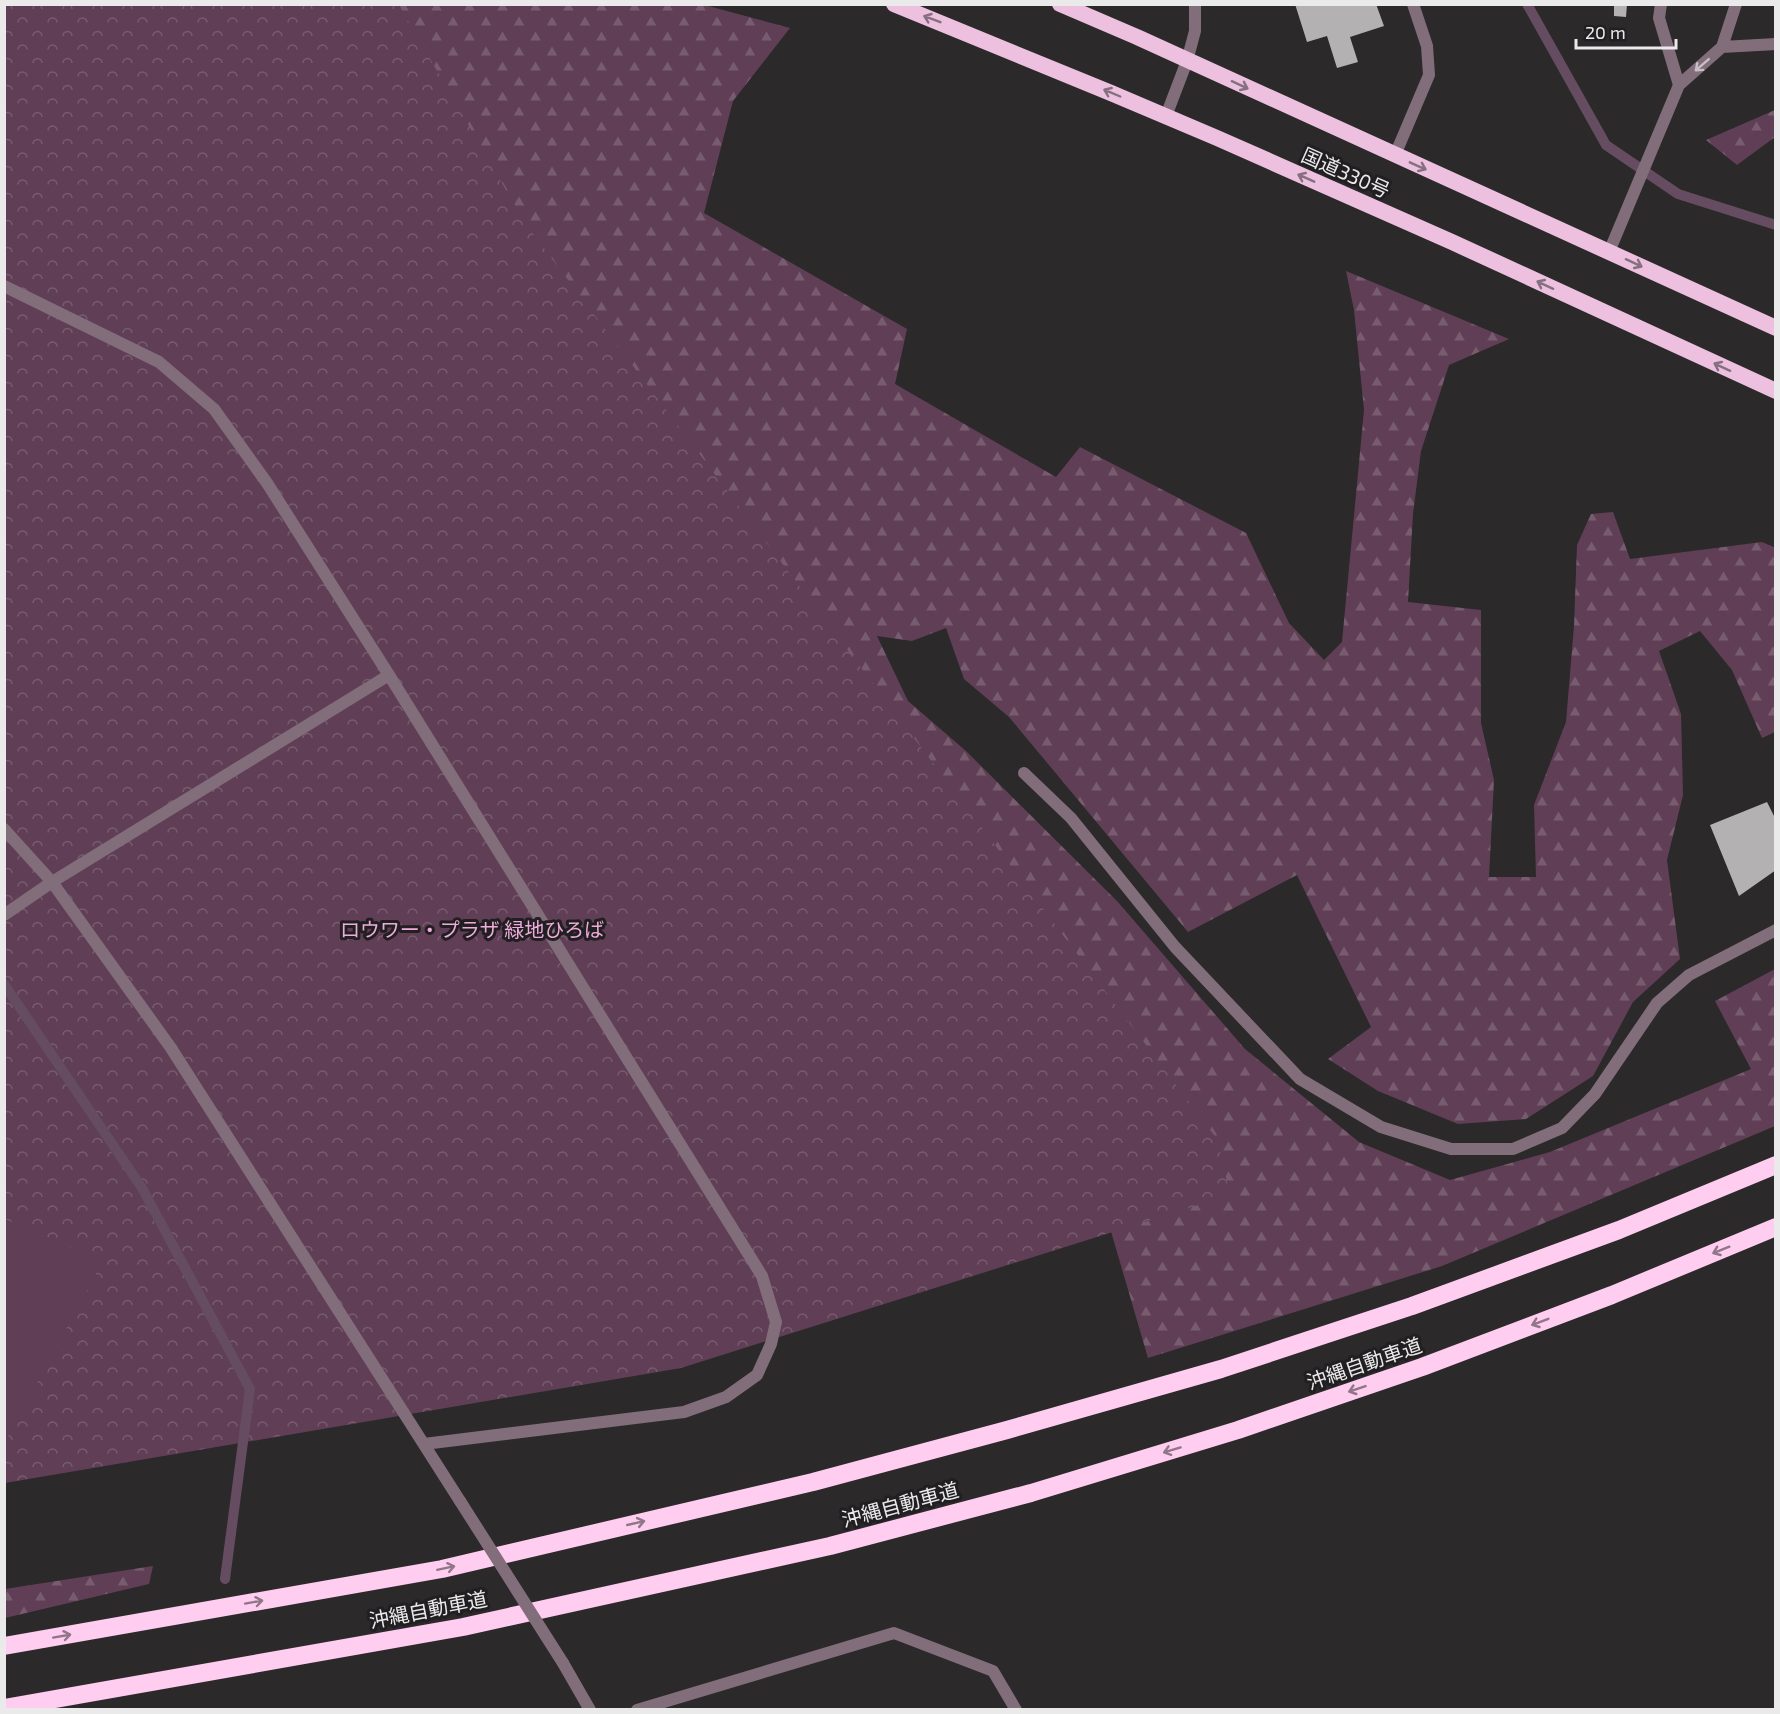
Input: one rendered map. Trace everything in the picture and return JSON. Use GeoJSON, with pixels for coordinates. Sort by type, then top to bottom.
{"type":"FeatureCollection","features":[{"type":"Feature","properties":{"kind":"highway","name":"国道330号"},"geometry":{"type":"LineString","coordinates":[[894,4],[1166,116],[1452,242],[1776,391]]}},
{"type":"Feature","properties":{"kind":"highway","name":"国道330号"},"geometry":{"type":"LineString","coordinates":[[1060,4],[1776,328]]}},
{"type":"Feature","properties":{"kind":"highway","name":"沖縄自動車道"},"geometry":{"type":"LineString","coordinates":[[4,1646],[442,1569],[813,1482],[996,1433],[1221,1369],[1412,1306],[1619,1230],[1776,1165]]}},
{"type":"Feature","properties":{"kind":"highway","name":"沖縄自動車道"},"geometry":{"type":"LineString","coordinates":[[4,1708],[463,1627],[830,1546],[1031,1493],[1238,1430],[1422,1367],[1612,1295],[1776,1227]]}},
{"type":"Feature","properties":{"kind":"street"},"geometry":{"type":"LineString","coordinates":[[1166,116],[1187,61],[1195,31],[1195,4]]}},
{"type":"Feature","properties":{"kind":"street"},"geometry":{"type":"LineString","coordinates":[[1395,155],[1430,75],[1427,46],[1413,4]]}},
{"type":"Feature","properties":{"kind":"street"},"geometry":{"type":"LineString","coordinates":[[1661,4],[1659,18],[1679,85]]}},
{"type":"Feature","properties":{"kind":"street"},"geometry":{"type":"LineString","coordinates":[[1609,252],[1679,85],[1722,47],[1736,4]]}},
{"type":"Feature","properties":{"kind":"street"},"geometry":{"type":"LineString","coordinates":[[1722,47],[1776,44]]}},
{"type":"Feature","properties":{"kind":"street"},"geometry":{"type":"LineString","coordinates":[[4,286],[159,362],[214,408],[267,483],[389,675],[762,1276],[776,1322],[771,1344],[757,1375],[726,1397],[684,1412],[424,1444]]}},
{"type":"Feature","properties":{"kind":"street"},"geometry":{"type":"LineString","coordinates":[[4,915],[52,882],[389,675]]}},
{"type":"Feature","properties":{"kind":"street"},"geometry":{"type":"LineString","coordinates":[[1024,773],[1071,818],[1176,947],[1300,1079],[1381,1127],[1451,1149],[1513,1149],[1562,1128],[1595,1094],[1657,1003],[1689,975],[1776,930]]}},
{"type":"Feature","properties":{"kind":"street"},"geometry":{"type":"LineString","coordinates":[[4,829],[52,882],[171,1048],[563,1663],[590,1710]]}},
{"type":"Feature","properties":{"kind":"street"},"geometry":{"type":"LineString","coordinates":[[638,1710],[894,1632],[993,1671],[1016,1710]]}},
{"type":"Feature","properties":{"kind":"green space"},"geometry":{"type":"Polygon","coordinates":[[[701,4],[790,28],[733,101],[704,213],[907,329],[895,384],[1056,477],[1080,447],[1246,533],[1289,623],[1324,660],[1342,642],[1364,410],[1354,310],[1346,271],[1509,339],[1449,365],[1421,451],[1413,514],[1408,602],[1481,610],[1481,723],[1494,780],[1489,877],[1536,877],[1534,805],[1566,722],[1574,626],[1577,545],[1591,514],[1613,512],[1630,559],[1762,542],[1776,548],[1775,732],[1762,738],[1732,670],[1700,631],[1659,651],[1681,714],[1683,795],[1667,860],[1680,959],[1633,1002],[1593,1076],[1526,1119],[1458,1124],[1378,1091],[1328,1059],[1371,1027],[1297,875],[1188,932],[1009,717],[964,679],[946,628],[912,641],[877,636],[908,701],[966,751],[1117,901],[1245,1049],[1359,1142],[1450,1180],[1550,1152],[1751,1069],[1715,1001],[1775,969],[1775,1126],[1442,1266],[1148,1358],[1103,1204],[135,5],[701,4]]]}},
{"type":"Feature","properties":{"kind":"green space","name":"ロウワー・プラザ 緑地ひろば"},"geometry":{"type":"Polygon","coordinates":[[[5,5],[399,5],[525,223],[1217,1139],[1230,1195],[681,1368],[5,1483],[5,5]]]}},
{"type":"Feature","properties":{"kind":"green space"},"geometry":{"type":"Polygon","coordinates":[[[1775,110],[1775,137],[1737,165],[1706,140],[1775,110]]]}},
{"type":"Feature","properties":{"kind":"green space"},"geometry":{"type":"Polygon","coordinates":[[[5,1219],[103,1261],[5,1439],[5,1219]]]}},
{"type":"Feature","properties":{"kind":"green space"},"geometry":{"type":"Polygon","coordinates":[[[153,1566],[149,1584],[5,1618],[5,1589],[153,1566]]]}},
{"type":"Feature","properties":{"kind":"building"},"geometry":{"type":"Polygon","coordinates":[[[1295,4],[1376,4],[1384,26],[1350,37],[1358,62],[1337,68],[1327,36],[1307,42],[1295,4]]]}},
{"type":"Feature","properties":{"kind":"building"},"geometry":{"type":"Polygon","coordinates":[[[1614,4],[1627,4],[1626,17],[1614,16],[1614,4]]]}},
{"type":"Feature","properties":{"kind":"building"},"geometry":{"type":"Polygon","coordinates":[[[1767,802],[1776,820],[1776,870],[1739,896],[1710,825],[1767,802]]]}},
{"type":"Feature","properties":{"kind":"waterway"},"geometry":{"type":"LineString","coordinates":[[1527,4],[1606,145],[1678,194],[1776,225]]}},
{"type":"Feature","properties":{"kind":"waterway"},"geometry":{"type":"LineString","coordinates":[[4,984],[142,1188],[250,1389],[225,1579]]}}]}
